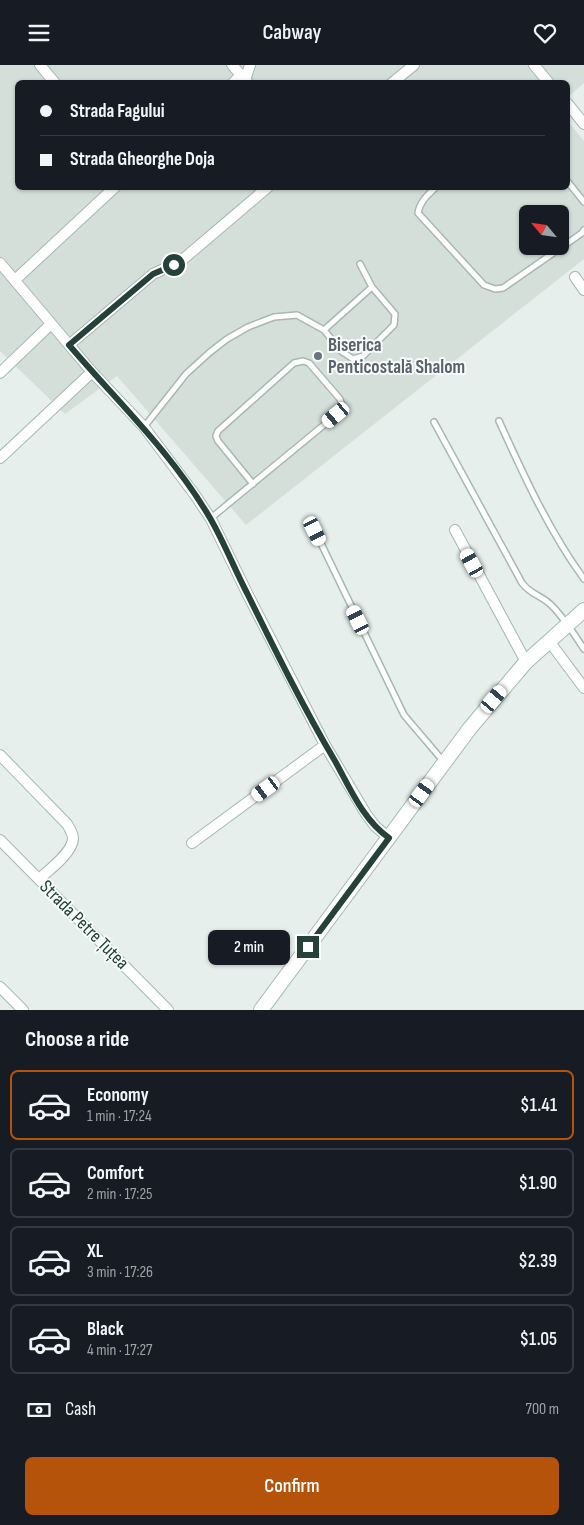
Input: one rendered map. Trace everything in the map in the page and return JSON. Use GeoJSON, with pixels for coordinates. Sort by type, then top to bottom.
{"type":"FeatureCollection","features":[{"type":"Feature","properties":{"kind":"main road"},"geometry":{"type":"LineString","coordinates":[[261,1010],[470,728],[526,662],[584,610]]}},
{"type":"Feature","properties":{"kind":"street"},"geometry":{"type":"LineString","coordinates":[[40,65],[52,80]]}},
{"type":"Feature","properties":{"kind":"street"},"geometry":{"type":"LineString","coordinates":[[232,65],[242,80],[250,65]]}},
{"type":"Feature","properties":{"kind":"street"},"geometry":{"type":"LineString","coordinates":[[534,65],[546,80]]}},
{"type":"Feature","properties":{"kind":"street"},"geometry":{"type":"LineString","coordinates":[[396,80],[412,66]]}},
{"type":"Feature","properties":{"kind":"street"},"geometry":{"type":"LineString","coordinates":[[570,107],[584,124]]}},
{"type":"Feature","properties":{"kind":"street"},"geometry":{"type":"LineString","coordinates":[[15,280],[113,190]]}},
{"type":"Feature","properties":{"kind":"street"},"geometry":{"type":"LineString","coordinates":[[69,345],[153,274],[181,261],[264,190]]}},
{"type":"Feature","properties":{"kind":"street"},"geometry":{"type":"LineString","coordinates":[[0,263],[69,345],[144,427],[211,519],[325,745],[366,814],[375,826],[389,838]]}},
{"type":"Feature","properties":{"kind":"street"},"geometry":{"type":"LineString","coordinates":[[575,277],[584,290]]}},
{"type":"Feature","properties":{"kind":"street"},"geometry":{"type":"LineString","coordinates":[[0,373],[51,324]]}},
{"type":"Feature","properties":{"kind":"street"},"geometry":{"type":"LineString","coordinates":[[0,458],[92,371]]}},
{"type":"Feature","properties":{"kind":"street"},"geometry":{"type":"LineString","coordinates":[[454,530],[526,662]]}},
{"type":"Feature","properties":{"kind":"street"},"geometry":{"type":"LineString","coordinates":[[549,641],[584,688]]}},
{"type":"Feature","properties":{"kind":"street"},"geometry":{"type":"LineString","coordinates":[[192,843],[325,745]]}},
{"type":"Feature","properties":{"kind":"street"},"geometry":{"type":"LineString","coordinates":[[0,755],[67,824],[72,832],[73,840],[66,854],[39,879]]}},
{"type":"Feature","properties":{"kind":"street","name":"Strada Petre Țuțea"},"geometry":{"type":"LineString","coordinates":[[0,840],[168,1010]]}},
{"type":"Feature","properties":{"kind":"street"},"geometry":{"type":"LineString","coordinates":[[0,987],[23,1010]]}},
{"type":"Feature","properties":{"kind":"lane"},"geometry":{"type":"LineString","coordinates":[[570,185],[584,203]]}},
{"type":"Feature","properties":{"kind":"lane"},"geometry":{"type":"LineString","coordinates":[[433,190],[424,198],[419,206],[418,213],[484,285],[495,289],[503,288],[584,230]]}},
{"type":"Feature","properties":{"kind":"lane"},"geometry":{"type":"LineString","coordinates":[[144,427],[186,373],[228,339],[248,327],[274,317],[297,315],[324,330],[341,351],[353,359],[363,356],[394,325],[395,314],[372,287],[360,264]]}},
{"type":"Feature","properties":{"kind":"lane"},"geometry":{"type":"LineString","coordinates":[[324,330],[372,287]]}},
{"type":"Feature","properties":{"kind":"lane"},"geometry":{"type":"LineString","coordinates":[[211,519],[336,415],[342,407],[340,399],[308,363],[303,361],[294,363],[218,431],[216,436],[218,441],[253,483]]}},
{"type":"Feature","properties":{"kind":"lane"},"geometry":{"type":"LineString","coordinates":[[499,421],[532,492],[563,548],[584,579]]}},
{"type":"Feature","properties":{"kind":"lane"},"geometry":{"type":"LineString","coordinates":[[434,422],[522,583],[528,591],[552,606],[584,649]]}},
{"type":"Feature","properties":{"kind":"lane"},"geometry":{"type":"LineString","coordinates":[[315,531],[404,715],[444,763]]}},
{"type":"Feature","properties":{"kind":"shaded area"},"geometry":{"type":"Polygon","coordinates":[[[0,65],[584,65],[584,83],[570,95],[570,80],[15,80],[15,190],[570,190],[570,124],[584,141],[584,259],[246,525],[117,376],[65,414],[0,351],[0,65]]]}},
{"type":"Feature","properties":{"kind":"place","name":"Biserica Penticostală Shalom"},"geometry":{"type":"Point","coordinates":[318,356]}},
{"type":"Feature","properties":{"kind":"route"},"geometry":{"type":"LineString","coordinates":[[174,265],[153,274],[69,345],[144,427],[211,519],[325,745],[356,800],[375,826],[389,838],[308,947]]}}]}
